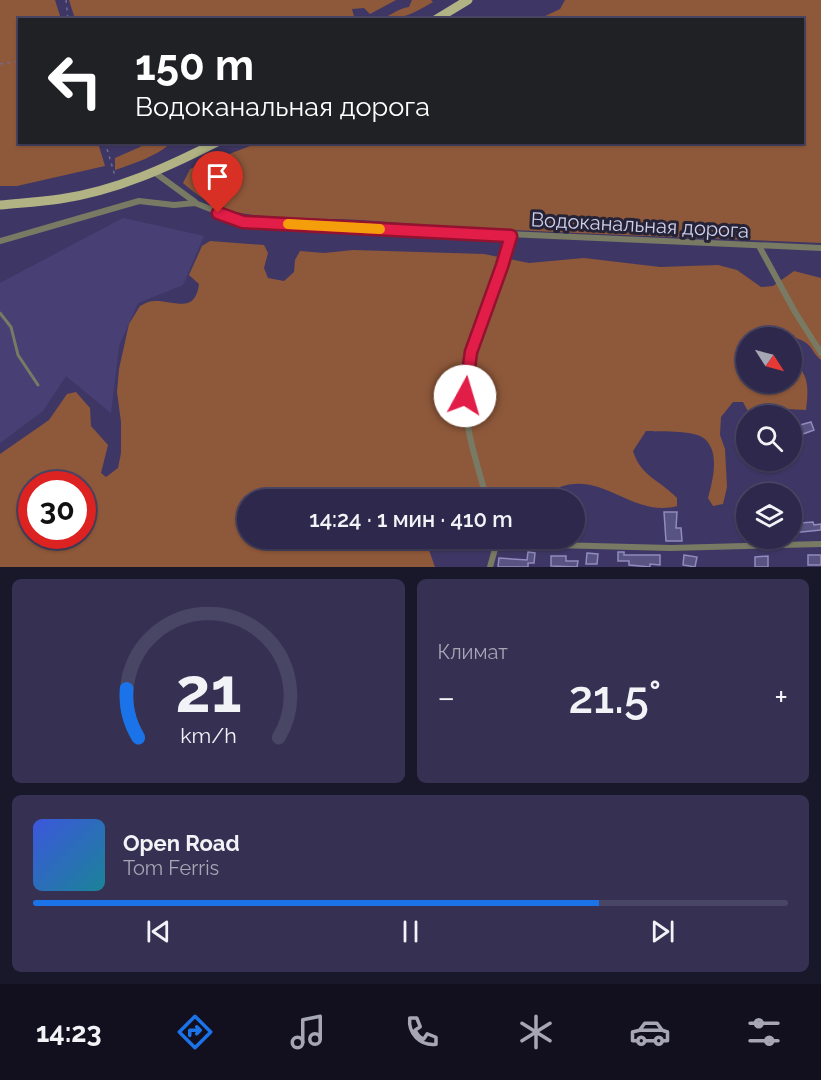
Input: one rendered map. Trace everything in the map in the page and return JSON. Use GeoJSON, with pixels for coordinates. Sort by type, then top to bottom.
{"type":"FeatureCollection","features":[{"type":"Feature","properties":{"kind":"main road"},"geometry":{"type":"LineString","coordinates":[[438,18],[468,0]]}},
{"type":"Feature","properties":{"kind":"main road"},"geometry":{"type":"LineString","coordinates":[[0,205],[60,199],[117,185],[154,172],[214,144]]}},
{"type":"Feature","properties":{"kind":"street"},"geometry":{"type":"LineString","coordinates":[[154,172],[195,202]]}},
{"type":"Feature","properties":{"kind":"street","name":"Водоканальная дорога"},"geometry":{"type":"LineString","coordinates":[[0,241],[139,201],[174,205],[195,202],[243,222],[511,236],[821,248]]}},
{"type":"Feature","properties":{"kind":"street"},"geometry":{"type":"LineString","coordinates":[[485,489],[470,436],[465,396],[467,375],[471,352],[511,236]]}},
{"type":"Feature","properties":{"kind":"street"},"geometry":{"type":"LineString","coordinates":[[759,246],[795,312],[821,353]]}},
{"type":"Feature","properties":{"kind":"street"},"geometry":{"type":"LineString","coordinates":[[585,546],[671,549],[821,544]]}},
{"type":"Feature","properties":{"kind":"street"},"geometry":{"type":"LineString","coordinates":[[490,567],[495,549]]}},
{"type":"Feature","properties":{"kind":"lane"},"geometry":{"type":"LineString","coordinates":[[0,313],[11,327],[18,355],[38,385]]}},
{"type":"Feature","properties":{"kind":"path"},"geometry":{"type":"LineString","coordinates":[[66,0],[68,18]]}},
{"type":"Feature","properties":{"kind":"path"},"geometry":{"type":"LineString","coordinates":[[0,64],[18,61]]}},
{"type":"Feature","properties":{"kind":"path"},"geometry":{"type":"LineString","coordinates":[[106,144],[117,185]]}},
{"type":"Feature","properties":{"kind":"shaded area"},"geometry":{"type":"Polygon","coordinates":[[[0,0],[55,0],[61,18],[18,18],[18,144],[98,144],[105,166],[17,186],[0,186],[0,0]]]}},
{"type":"Feature","properties":{"kind":"shaded area"},"geometry":{"type":"Polygon","coordinates":[[[69,0],[396,0],[370,14],[364,8],[352,9],[354,18],[75,18],[69,0]]]}},
{"type":"Feature","properties":{"kind":"shaded area"},"geometry":{"type":"Polygon","coordinates":[[[412,0],[431,0],[433,2],[408,15],[383,18],[401,9],[409,7],[412,0]]]}},
{"type":"Feature","properties":{"kind":"shaded area"},"geometry":{"type":"Polygon","coordinates":[[[565,0],[821,0],[821,243],[266,216],[223,209],[205,200],[183,183],[190,169],[255,144],[804,144],[804,18],[541,18],[560,9],[565,0]]]}},
{"type":"Feature","properties":{"kind":"shaded area"},"geometry":{"type":"Polygon","coordinates":[[[143,144],[170,144],[152,156],[115,170],[115,158],[143,144]]]}},
{"type":"Feature","properties":{"kind":"shaded area"},"geometry":{"type":"Polygon","coordinates":[[[123,218],[204,236],[183,285],[138,303],[119,346],[111,413],[66,376],[43,411],[0,443],[0,283],[123,218]]]}},
{"type":"Feature","properties":{"kind":"shaded area"},"geometry":{"type":"Polygon","coordinates":[[[210,241],[264,245],[268,253],[264,268],[268,278],[284,281],[294,272],[295,260],[300,251],[324,253],[353,250],[484,254],[529,263],[584,258],[660,267],[718,265],[737,270],[761,287],[773,286],[794,271],[821,278],[821,360],[809,345],[802,341],[802,327],[736,327],[736,393],[802,393],[802,371],[807,385],[806,410],[802,410],[802,405],[745,405],[743,402],[733,402],[721,417],[720,435],[725,449],[727,487],[723,504],[713,506],[708,498],[714,457],[708,442],[690,433],[646,431],[633,451],[636,460],[646,473],[677,498],[677,506],[661,508],[647,506],[605,489],[576,484],[559,489],[237,489],[237,549],[429,549],[435,567],[0,567],[0,454],[49,420],[67,394],[76,392],[90,408],[91,426],[108,445],[101,473],[106,477],[118,468],[121,453],[121,422],[117,392],[119,369],[129,324],[140,306],[148,302],[162,301],[182,304],[193,300],[199,284],[189,275],[202,246],[210,241]]]}},
{"type":"Feature","properties":{"kind":"building"},"geometry":{"type":"Polygon","coordinates":[[[811,422],[814,430],[803,434],[802,424],[811,422]]]}},
{"type":"Feature","properties":{"kind":"building"},"geometry":{"type":"Polygon","coordinates":[[[664,512],[677,512],[676,528],[681,528],[682,541],[666,541],[664,512]]]}},
{"type":"Feature","properties":{"kind":"building"},"geometry":{"type":"Polygon","coordinates":[[[802,523],[821,524],[821,530],[802,532],[802,523]]]}},
{"type":"Feature","properties":{"kind":"building"},"geometry":{"type":"Polygon","coordinates":[[[528,552],[535,553],[534,563],[528,563],[528,567],[498,567],[499,558],[527,560],[528,552]]]}},
{"type":"Feature","properties":{"kind":"building"},"geometry":{"type":"Polygon","coordinates":[[[618,552],[624,552],[624,555],[660,555],[660,565],[650,564],[650,567],[629,565],[629,561],[618,561],[618,552]]]}},
{"type":"Feature","properties":{"kind":"building"},"geometry":{"type":"Polygon","coordinates":[[[587,553],[598,554],[597,564],[586,564],[587,553]]]}},
{"type":"Feature","properties":{"kind":"building"},"geometry":{"type":"Polygon","coordinates":[[[684,555],[697,557],[695,567],[683,565],[684,555]]]}},
{"type":"Feature","properties":{"kind":"building"},"geometry":{"type":"Polygon","coordinates":[[[808,555],[821,555],[821,565],[808,565],[808,555]]]}},
{"type":"Feature","properties":{"kind":"building"},"geometry":{"type":"Polygon","coordinates":[[[551,556],[566,556],[566,561],[578,561],[577,567],[551,566],[551,556]]]}},
{"type":"Feature","properties":{"kind":"building"},"geometry":{"type":"Polygon","coordinates":[[[768,556],[768,567],[755,567],[755,557],[768,556]]]}},
{"type":"Feature","properties":{"kind":"slow traffic"},"geometry":{"type":"LineString","coordinates":[[288,224],[380,229]]}},
{"type":"Feature","properties":{"kind":"route"},"geometry":{"type":"LineString","coordinates":[[218,213],[243,222],[511,236],[471,352],[465,396]]}}]}
